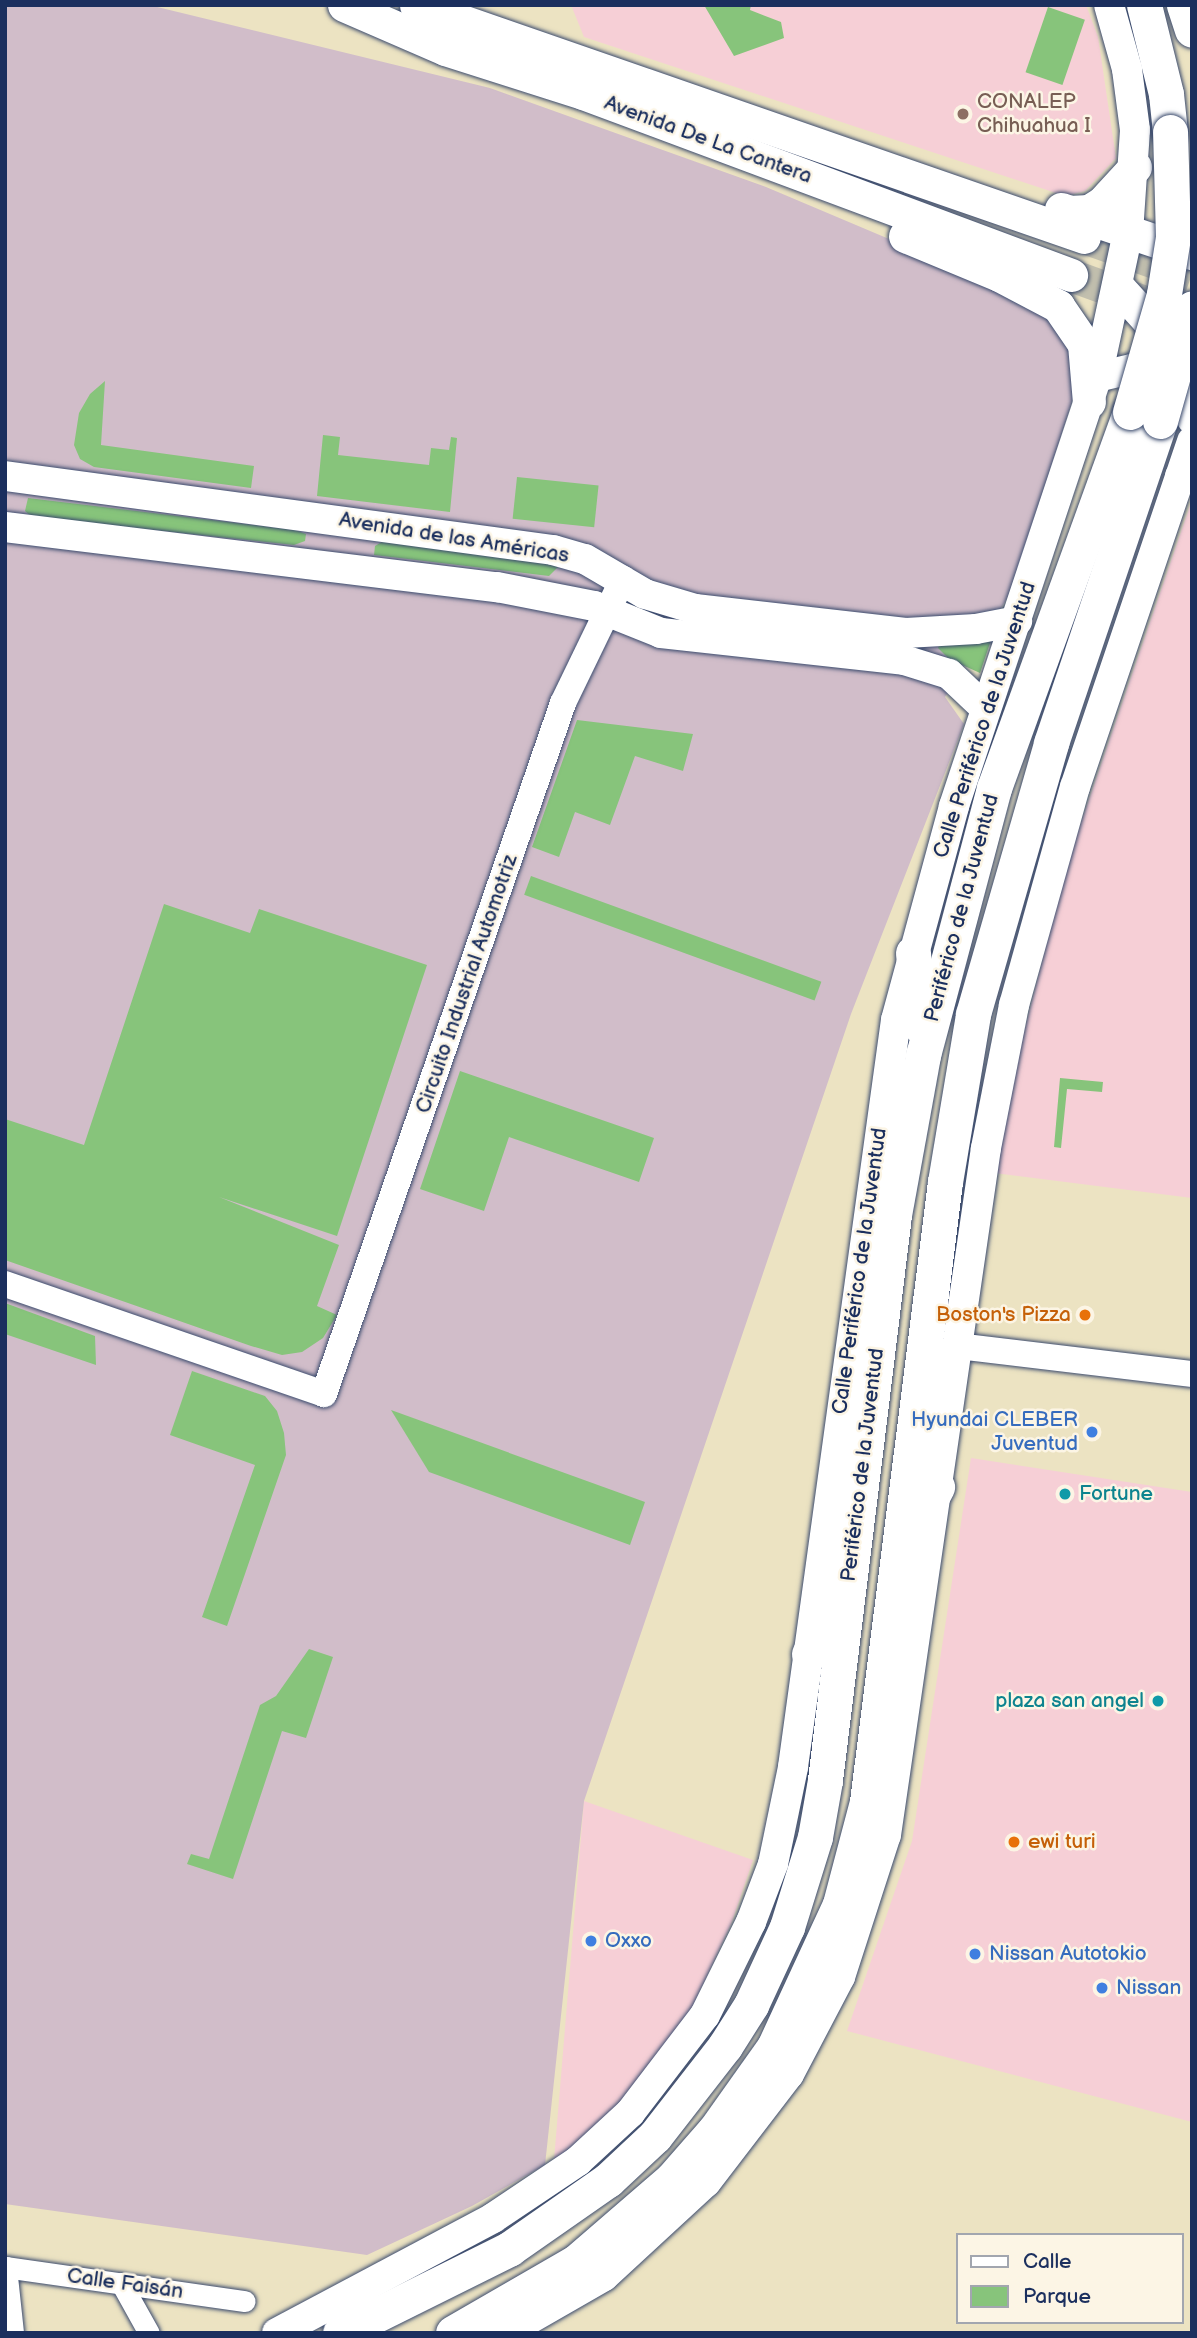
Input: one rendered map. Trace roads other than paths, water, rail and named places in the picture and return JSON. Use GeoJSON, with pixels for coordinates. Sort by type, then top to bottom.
{"type":"FeatureCollection","features":[{"type":"Feature","properties":{"kind":"highway"},"geometry":{"type":"LineString","coordinates":[[1144,5],[1166,94],[1170,132],[1173,237],[1164,294],[1161,417]]}},
{"type":"Feature","properties":{"kind":"highway"},"geometry":{"type":"LineString","coordinates":[[1184,5],[1192,30]]}},
{"type":"Feature","properties":{"kind":"highway"},"geometry":{"type":"LineString","coordinates":[[1161,417],[1192,308]]}},
{"type":"Feature","properties":{"kind":"highway","name":"Periférico de la Juventud"},"geometry":{"type":"LineString","coordinates":[[341,2333],[509,2249],[608,2180],[654,2136],[725,2046],[751,2005],[787,1927],[815,1837],[894,1215],[923,1055],[994,788],[1161,417]]}},
{"type":"Feature","properties":{"kind":"highway","name":"Periférico de la Juventud"},"geometry":{"type":"LineString","coordinates":[[453,2333],[519,2298],[627,2222],[715,2130],[774,2047],[824,1945],[852,1865],[867,1802],[900,1557],[941,1207],[973,1014],[1051,743],[1161,417]]}},
{"type":"Feature","properties":{"kind":"highway"},"geometry":{"type":"LineString","coordinates":[[913,953],[923,1055]]}},
{"type":"Feature","properties":{"kind":"highway"},"geometry":{"type":"LineString","coordinates":[[900,1557],[937,1487]]}},
{"type":"Feature","properties":{"kind":"highway"},"geometry":{"type":"LineString","coordinates":[[809,1654],[851,1564]]}},
{"type":"Feature","properties":{"kind":"main road","name":"Avenida De La Cantera"},"geometry":{"type":"LineString","coordinates":[[344,5],[445,49],[583,93],[1072,275]]}},
{"type":"Feature","properties":{"kind":"main road"},"geometry":{"type":"LineString","coordinates":[[416,5],[542,50],[618,63],[1077,225],[1128,233],[1192,253]]}},
{"type":"Feature","properties":{"kind":"main road","name":"Calle Periférico de la Juventud"},"geometry":{"type":"LineString","coordinates":[[277,2333],[494,2218],[578,2161],[630,2113],[691,2037],[751,1922],[773,1864],[809,1654],[878,1131],[913,953],[985,708],[1017,621],[1093,389],[1128,233],[1135,170],[1127,69],[1109,5]]}},
{"type":"Feature","properties":{"kind":"main road"},"geometry":{"type":"LineString","coordinates":[[583,93],[636,123],[999,275],[1058,306],[1084,344],[1093,389],[1132,369],[1170,379],[1182,390],[1161,417]]}},
{"type":"Feature","properties":{"kind":"main road"},"geometry":{"type":"LineString","coordinates":[[1077,225],[1135,170],[1147,198],[1166,214],[1192,224]]}},
{"type":"Feature","properties":{"kind":"main road"},"geometry":{"type":"LineString","coordinates":[[1118,287],[1148,320],[1192,346]]}},
{"type":"Feature","properties":{"kind":"main road"},"geometry":{"type":"LineString","coordinates":[[505,2333],[604,2276],[706,2182],[762,2113],[816,2029],[840,1977],[884,1842],[986,1148],[1014,1005],[1075,787],[1186,469],[1192,442]]}},
{"type":"Feature","properties":{"kind":"main road","name":"Avenida de las Américas"},"geometry":{"type":"LineString","coordinates":[[5,476],[553,550],[623,579],[658,599],[695,609],[905,647],[949,674],[985,708]]}},
{"type":"Feature","properties":{"kind":"main road"},"geometry":{"type":"LineString","coordinates":[[341,568],[345,522]]}},
{"type":"Feature","properties":{"kind":"main road","name":"Avenida de las Américas"},"geometry":{"type":"LineString","coordinates":[[5,527],[546,595],[609,612],[661,633],[905,647],[1017,621]]}},
{"type":"Feature","properties":{"kind":"street","name":"Circuito Industrial Automotriz"},"geometry":{"type":"LineString","coordinates":[[5,1284],[324,1394],[563,703],[623,579]]}},
{"type":"Feature","properties":{"kind":"street"},"geometry":{"type":"LineString","coordinates":[[957,1346],[1192,1374]]}},
{"type":"Feature","properties":{"kind":"street"},"geometry":{"type":"LineString","coordinates":[[5,2267],[13,2333]]}},
{"type":"Feature","properties":{"kind":"street","name":"Calle Faisán"},"geometry":{"type":"LineString","coordinates":[[5,2267],[245,2301]]}},
{"type":"Feature","properties":{"kind":"street"},"geometry":{"type":"LineString","coordinates":[[121,2283],[149,2333]]}},
{"type":"Feature","properties":{"kind":"tunnel"},"geometry":{"type":"LineString","coordinates":[[1084,237],[1192,275]]}},
{"type":"Feature","properties":{"kind":"tunnel"},"geometry":{"type":"LineString","coordinates":[[1071,275],[1145,302]]}},
{"type":"Feature","properties":{"kind":"place","name":"CONALEP Chihuahua I"},"geometry":{"type":"Point","coordinates":[963,114]}},
{"type":"Feature","properties":{"kind":"place","name":"Boston's Pizza"},"geometry":{"type":"Point","coordinates":[1085,1315]}},
{"type":"Feature","properties":{"kind":"place","name":"Hyundai CLEBER Juventud"},"geometry":{"type":"Point","coordinates":[1092,1432]}},
{"type":"Feature","properties":{"kind":"place","name":"Fortune"},"geometry":{"type":"Point","coordinates":[1065,1494]}},
{"type":"Feature","properties":{"kind":"place","name":"plaza san angel"},"geometry":{"type":"Point","coordinates":[1158,1701]}},
{"type":"Feature","properties":{"kind":"place","name":"ewi turi"},"geometry":{"type":"Point","coordinates":[1014,1842]}},
{"type":"Feature","properties":{"kind":"place","name":"Oxxo"},"geometry":{"type":"Point","coordinates":[591,1941]}},
{"type":"Feature","properties":{"kind":"place","name":"Nissan Autotokio"},"geometry":{"type":"Point","coordinates":[975,1954]}},
{"type":"Feature","properties":{"kind":"place","name":"Nissan"},"geometry":{"type":"Point","coordinates":[1102,1988]}}]}
